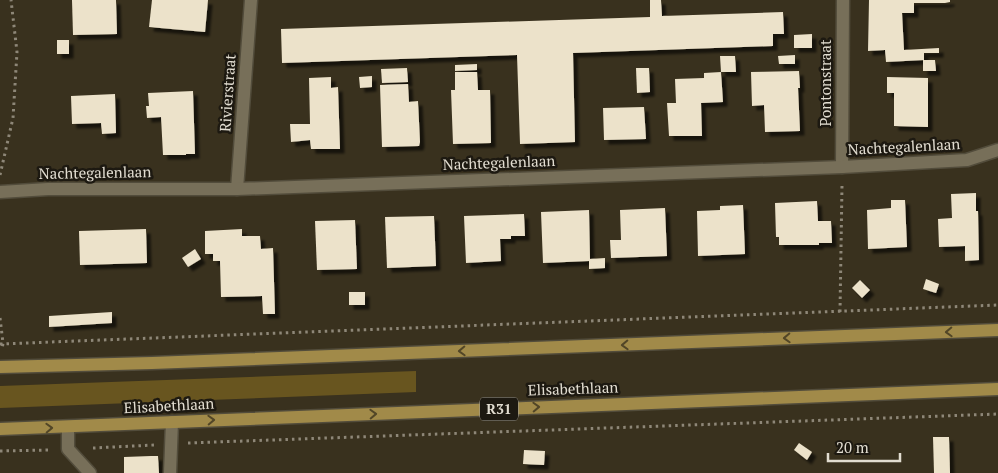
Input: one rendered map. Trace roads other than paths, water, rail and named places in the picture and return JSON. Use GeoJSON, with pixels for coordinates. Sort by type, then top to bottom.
{"type":"FeatureCollection","features":[{"type":"Feature","properties":{"kind":"main road"},"geometry":{"type":"LineString","coordinates":[[0,367],[998,330]]}},
{"type":"Feature","properties":{"kind":"main road","name":"Elisabethlaan"},"geometry":{"type":"LineString","coordinates":[[0,429],[998,389]]}},
{"type":"Feature","properties":{"kind":"street","name":"Rivierstraat"},"geometry":{"type":"LineString","coordinates":[[237,189],[251,0]]}},
{"type":"Feature","properties":{"kind":"street","name":"Pontonstraat"},"geometry":{"type":"LineString","coordinates":[[842,167],[843,0]]}},
{"type":"Feature","properties":{"kind":"street","name":"Nachtegalenlaan"},"geometry":{"type":"LineString","coordinates":[[0,192],[237,189],[842,167],[967,160],[998,150]]}},
{"type":"Feature","properties":{"kind":"street"},"geometry":{"type":"LineString","coordinates":[[170,473],[172,422]]}},
{"type":"Feature","properties":{"kind":"street"},"geometry":{"type":"LineString","coordinates":[[68,427],[68,449],[90,473]]}}]}
